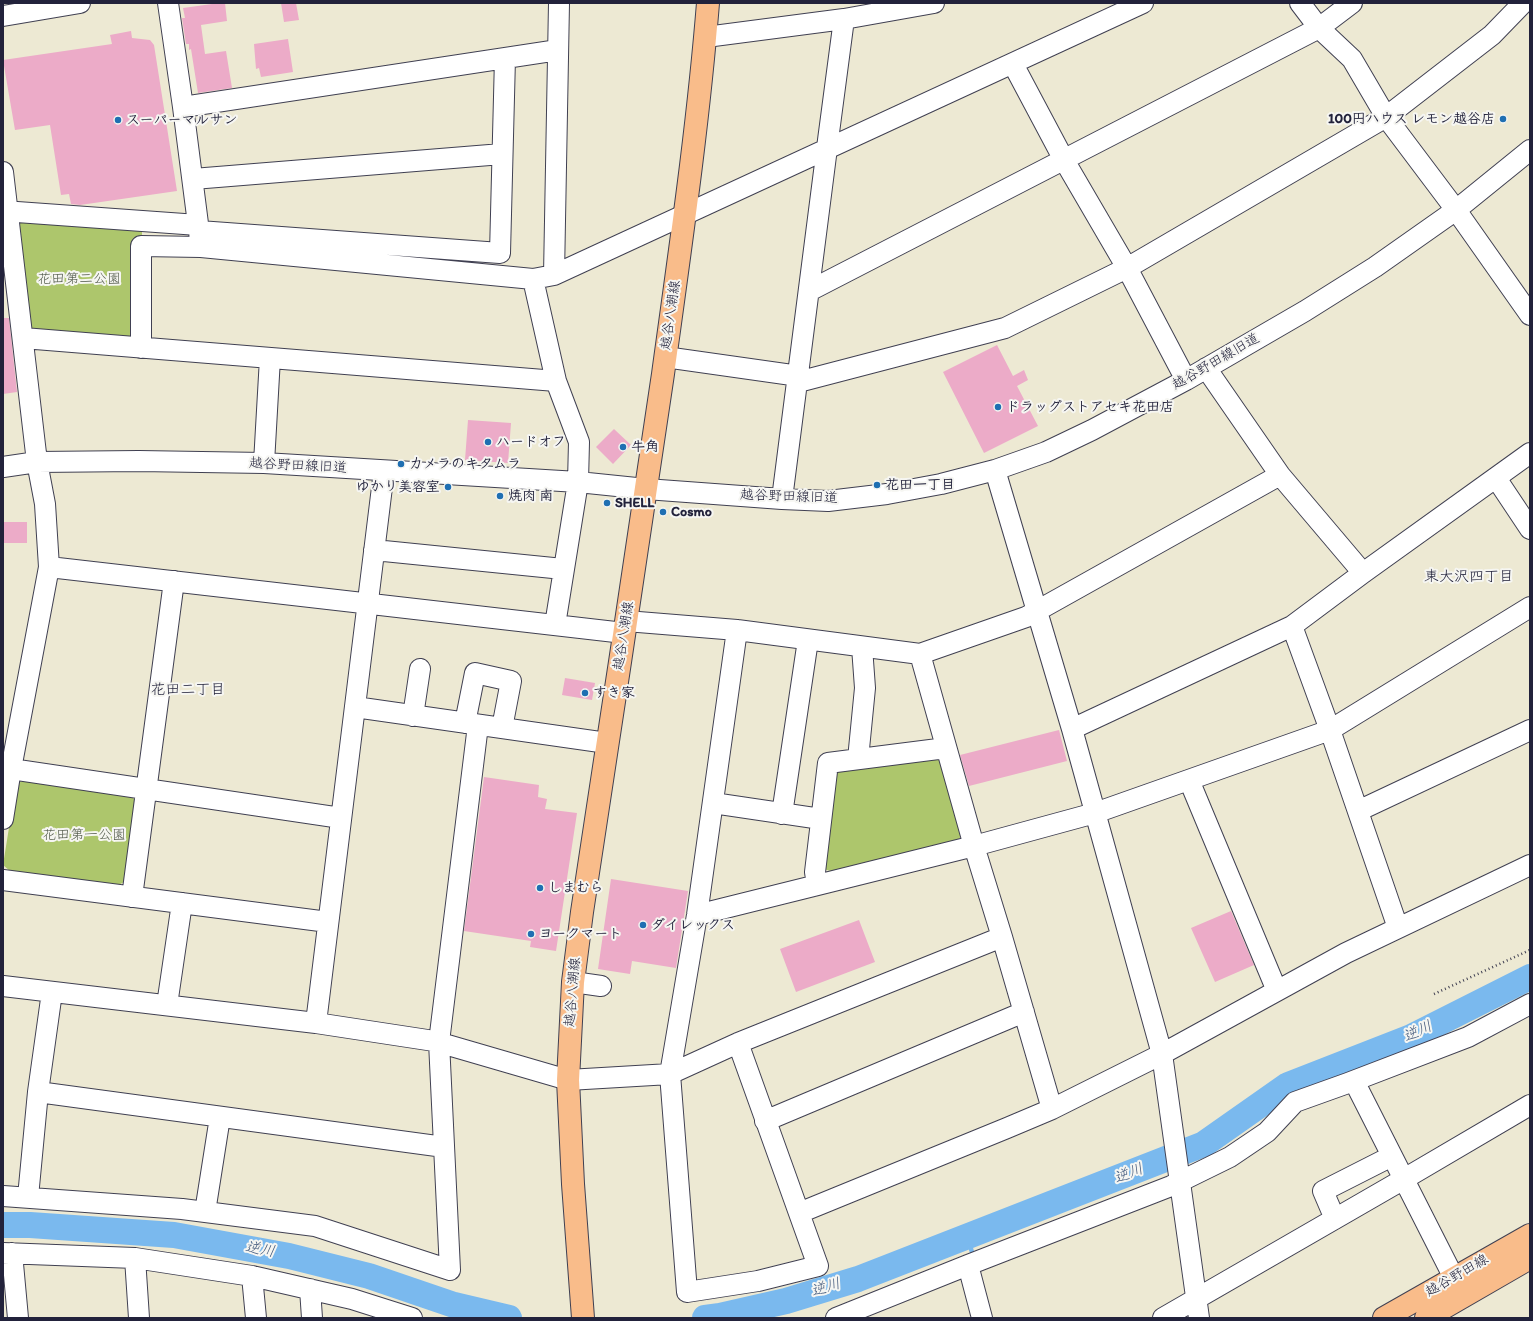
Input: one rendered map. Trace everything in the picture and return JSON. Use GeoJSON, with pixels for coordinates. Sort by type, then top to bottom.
{"type":"FeatureCollection","features":[{"type":"Feature","properties":{"kind":"main road","name":"越谷八潮線"},"geometry":{"type":"LineString","coordinates":[[583,1318],[572,1184],[568,1080],[573,982],[685,215],[706,37],[708,3]]}},
{"type":"Feature","properties":{"kind":"main road","name":"越谷野田線"},"geometry":{"type":"LineString","coordinates":[[1384,1318],[1530,1235]]}},
{"type":"Feature","properties":{"kind":"main road","name":"越谷野田線"},"geometry":{"type":"LineString","coordinates":[[1426,1318],[1530,1258]]}},
{"type":"Feature","properties":{"kind":"street"},"geometry":{"type":"LineString","coordinates":[[3,16],[80,3]]}},
{"type":"Feature","properties":{"kind":"street"},"geometry":{"type":"LineString","coordinates":[[168,3],[184,107],[199,234]]}},
{"type":"Feature","properties":{"kind":"street"},"geometry":{"type":"LineString","coordinates":[[554,275],[559,3]]}},
{"type":"Feature","properties":{"kind":"street"},"geometry":{"type":"LineString","coordinates":[[706,37],[844,19],[934,3]]}},
{"type":"Feature","properties":{"kind":"street"},"geometry":{"type":"LineString","coordinates":[[1300,3],[1319,28],[1352,59],[1386,117],[1456,210],[1529,312]]}},
{"type":"Feature","properties":{"kind":"street"},"geometry":{"type":"LineString","coordinates":[[809,291],[1319,28],[1352,3]]}},
{"type":"Feature","properties":{"kind":"street"},"geometry":{"type":"LineString","coordinates":[[665,357],[799,379],[1004,328],[1127,268],[1386,117],[1492,35],[1523,3]]}},
{"type":"Feature","properties":{"kind":"street"},"geometry":{"type":"LineString","coordinates":[[5,211],[199,234],[534,279],[554,275],[1013,64],[1133,5]]}},
{"type":"Feature","properties":{"kind":"street"},"geometry":{"type":"LineString","coordinates":[[782,499],[799,379],[826,150],[844,19]]}},
{"type":"Feature","properties":{"kind":"street"},"geometry":{"type":"LineString","coordinates":[[184,107],[558,50]]}},
{"type":"Feature","properties":{"kind":"street"},"geometry":{"type":"LineString","coordinates":[[141,348],[141,246],[199,234],[500,253],[505,58]]}},
{"type":"Feature","properties":{"kind":"street"},"geometry":{"type":"LineString","coordinates":[[1013,64],[1064,160],[1127,268],[1186,380]]}},
{"type":"Feature","properties":{"kind":"street","name":"越谷野田線旧道"},"geometry":{"type":"LineString","coordinates":[[3,467],[37,462],[139,461],[264,463],[578,482],[646,489],[828,501],[888,494],[941,484],[995,470],[1046,452],[1092,430],[1186,380],[1304,311],[1368,271],[1456,210],[1530,150]]}},
{"type":"Feature","properties":{"kind":"street"},"geometry":{"type":"LineString","coordinates":[[193,179],[502,154]]}},
{"type":"Feature","properties":{"kind":"street"},"geometry":{"type":"LineString","coordinates":[[3,172],[5,211],[37,462],[45,504],[49,567],[3,819]]}},
{"type":"Feature","properties":{"kind":"street"},"geometry":{"type":"LineString","coordinates":[[534,279],[556,381],[579,442],[578,482],[555,625]]}},
{"type":"Feature","properties":{"kind":"street"},"geometry":{"type":"LineString","coordinates":[[22,338],[556,381]]}},
{"type":"Feature","properties":{"kind":"street"},"geometry":{"type":"LineString","coordinates":[[264,463],[270,358]]}},
{"type":"Feature","properties":{"kind":"street"},"geometry":{"type":"LineString","coordinates":[[1206,368],[1280,475],[1363,573]]}},
{"type":"Feature","properties":{"kind":"street"},"geometry":{"type":"LineString","coordinates":[[1072,729],[1292,626],[1530,453]]}},
{"type":"Feature","properties":{"kind":"street"},"geometry":{"type":"LineString","coordinates":[[995,470],[1038,610],[1096,813],[1162,1054],[1199,1318]]}},
{"type":"Feature","properties":{"kind":"street"},"geometry":{"type":"LineString","coordinates":[[316,1023],[384,471]]}},
{"type":"Feature","properties":{"kind":"street"},"geometry":{"type":"LineString","coordinates":[[49,567],[555,625],[738,630],[920,654],[1026,617],[1280,475]]}},
{"type":"Feature","properties":{"kind":"street"},"geometry":{"type":"LineString","coordinates":[[1496,478],[1530,529]]}},
{"type":"Feature","properties":{"kind":"street"},"geometry":{"type":"LineString","coordinates":[[374,550],[563,569]]}},
{"type":"Feature","properties":{"kind":"street"},"geometry":{"type":"LineString","coordinates":[[132,897],[174,581]]}},
{"type":"Feature","properties":{"kind":"street"},"geometry":{"type":"LineString","coordinates":[[697,915],[974,846],[1096,813],[1330,730],[1530,607]]}},
{"type":"Feature","properties":{"kind":"street"},"geometry":{"type":"LineString","coordinates":[[1292,626],[1330,730],[1398,928]]}},
{"type":"Feature","properties":{"kind":"street"},"geometry":{"type":"LineString","coordinates":[[738,630],[697,915],[668,1045],[687,1292],[758,1281],[818,1266],[738,1043]]}},
{"type":"Feature","properties":{"kind":"street"},"geometry":{"type":"LineString","coordinates":[[782,814],[808,640]]}},
{"type":"Feature","properties":{"kind":"street"},"geometry":{"type":"LineString","coordinates":[[858,759],[865,688],[862,647]]}},
{"type":"Feature","properties":{"kind":"street"},"geometry":{"type":"LineString","coordinates":[[920,654],[974,846],[1052,1109]]}},
{"type":"Feature","properties":{"kind":"street"},"geometry":{"type":"LineString","coordinates":[[413,716],[420,669]]}},
{"type":"Feature","properties":{"kind":"street"},"geometry":{"type":"LineString","coordinates":[[3,1196],[205,1212],[316,1226],[450,1270],[438,1042],[472,724],[475,673],[511,681],[502,728]]}},
{"type":"Feature","properties":{"kind":"street"},"geometry":{"type":"LineString","coordinates":[[355,707],[607,743]]}},
{"type":"Feature","properties":{"kind":"street"},"geometry":{"type":"LineString","coordinates":[[1358,811],[1530,730]]}},
{"type":"Feature","properties":{"kind":"street"},"geometry":{"type":"LineString","coordinates":[[817,885],[814,872],[828,763],[946,748]]}},
{"type":"Feature","properties":{"kind":"street"},"geometry":{"type":"LineString","coordinates":[[11,769],[341,818]]}},
{"type":"Feature","properties":{"kind":"street"},"geometry":{"type":"LineString","coordinates":[[1189,780],[1277,991]]}},
{"type":"Feature","properties":{"kind":"street"},"geometry":{"type":"LineString","coordinates":[[713,803],[821,819]]}},
{"type":"Feature","properties":{"kind":"street"},"geometry":{"type":"LineString","coordinates":[[799,1213],[1052,1109],[1162,1054],[1346,953],[1530,865]]}},
{"type":"Feature","properties":{"kind":"street"},"geometry":{"type":"LineString","coordinates":[[3,880],[328,922]]}},
{"type":"Feature","properties":{"kind":"street"},"geometry":{"type":"LineString","coordinates":[[167,1005],[182,903]]}},
{"type":"Feature","properties":{"kind":"street"},"geometry":{"type":"LineString","coordinates":[[3,986],[316,1023],[438,1042],[568,1080],[670,1074],[738,1043],[1002,937]]}},
{"type":"Feature","properties":{"kind":"street"},"geometry":{"type":"LineString","coordinates":[[573,982],[601,986]]}},
{"type":"Feature","properties":{"kind":"street"},"geometry":{"type":"LineString","coordinates":[[28,1197],[38,1092],[52,992]]}},
{"type":"Feature","properties":{"kind":"street"},"geometry":{"type":"LineString","coordinates":[[836,1318],[1180,1176],[1230,1157],[1267,1132],[1294,1102],[1354,1081],[1468,1037],[1530,1004]]}},
{"type":"Feature","properties":{"kind":"street"},"geometry":{"type":"LineString","coordinates":[[765,1121],[1024,1012]]}},
{"type":"Feature","properties":{"kind":"street"},"geometry":{"type":"LineString","coordinates":[[1354,1081],[1454,1278]]}},
{"type":"Feature","properties":{"kind":"street"},"geometry":{"type":"LineString","coordinates":[[38,1092],[444,1147]]}},
{"type":"Feature","properties":{"kind":"street"},"geometry":{"type":"LineString","coordinates":[[1163,1318],[1530,1105]]}},
{"type":"Feature","properties":{"kind":"street"},"geometry":{"type":"LineString","coordinates":[[205,1212],[220,1117]]}},
{"type":"Feature","properties":{"kind":"street"},"geometry":{"type":"LineString","coordinates":[[1335,1219],[1323,1191],[1392,1156]]}},
{"type":"Feature","properties":{"kind":"street"},"geometry":{"type":"LineString","coordinates":[[18,1318],[8,1253],[135,1258],[252,1276],[352,1299],[365,1311],[412,1318]]}},
{"type":"Feature","properties":{"kind":"street"},"geometry":{"type":"LineString","coordinates":[[135,1258],[139,1318]]}},
{"type":"Feature","properties":{"kind":"street"},"geometry":{"type":"LineString","coordinates":[[968,1264],[982,1318]]}},
{"type":"Feature","properties":{"kind":"street"},"geometry":{"type":"LineString","coordinates":[[252,1276],[256,1318]]}},
{"type":"Feature","properties":{"kind":"street"},"geometry":{"type":"LineString","coordinates":[[310,1289],[312,1318]]}},
{"type":"Feature","properties":{"kind":"path"},"geometry":{"type":"LineString","coordinates":[[1434,994],[1530,950]]}},
{"type":"Feature","properties":{"kind":"green space","name":"花田第二公園"},"geometry":{"type":"Polygon","coordinates":[[[8,211],[142,229],[141,348],[23,338],[8,211]]]}},
{"type":"Feature","properties":{"kind":"green space"},"geometry":{"type":"Polygon","coordinates":[[[937,757],[942,759],[963,831],[960,838],[950,844],[831,871],[823,869],[834,775],[838,770],[937,757]]]}},
{"type":"Feature","properties":{"kind":"green space","name":"花田第一公園"},"geometry":{"type":"Polygon","coordinates":[[[25,780],[131,795],[136,802],[124,882],[117,886],[10,871],[3,865],[16,784],[25,780]]]}},
{"type":"Feature","properties":{"kind":"building"},"geometry":{"type":"Polygon","coordinates":[[[212,3],[225,3],[227,21],[201,25],[205,54],[226,51],[232,88],[198,93],[191,49],[189,50],[189,44],[186,44],[182,18],[185,18],[183,8],[212,3]]]}},
{"type":"Feature","properties":{"kind":"building"},"geometry":{"type":"Polygon","coordinates":[[[281,3],[296,3],[299,20],[284,22],[281,3]]]}},
{"type":"Feature","properties":{"kind":"building"},"geometry":{"type":"Polygon","coordinates":[[[131,31],[132,38],[150,40],[154,45],[177,191],[80,205],[71,204],[69,194],[61,195],[50,125],[15,130],[3,60],[112,44],[110,35],[131,31]]]}},
{"type":"Feature","properties":{"kind":"building"},"geometry":{"type":"Polygon","coordinates":[[[288,39],[293,72],[261,77],[259,68],[256,69],[254,44],[288,39]]]}},
{"type":"Feature","properties":{"kind":"building"},"geometry":{"type":"Polygon","coordinates":[[[3,318],[9,318],[17,392],[3,394],[3,318]]]}},
{"type":"Feature","properties":{"kind":"building"},"geometry":{"type":"Polygon","coordinates":[[[997,345],[1013,376],[1024,370],[1028,380],[1017,386],[1038,426],[984,453],[943,372],[997,345]]]}},
{"type":"Feature","properties":{"kind":"building"},"geometry":{"type":"Polygon","coordinates":[[[468,420],[511,423],[508,463],[465,460],[468,420]]]}},
{"type":"Feature","properties":{"kind":"building"},"geometry":{"type":"Polygon","coordinates":[[[614,429],[631,445],[613,464],[596,447],[614,429]]]}},
{"type":"Feature","properties":{"kind":"building"},"geometry":{"type":"Polygon","coordinates":[[[3,522],[27,522],[27,543],[3,543],[3,522]]]}},
{"type":"Feature","properties":{"kind":"building"},"geometry":{"type":"Polygon","coordinates":[[[565,678],[595,683],[592,700],[562,695],[565,678]]]}},
{"type":"Feature","properties":{"kind":"building"},"geometry":{"type":"Polygon","coordinates":[[[1059,730],[1067,761],[969,786],[960,755],[1059,730]]]}},
{"type":"Feature","properties":{"kind":"building"},"geometry":{"type":"Polygon","coordinates":[[[484,777],[539,785],[538,797],[547,799],[545,809],[577,813],[556,951],[530,947],[531,941],[464,931],[484,777]]]}},
{"type":"Feature","properties":{"kind":"building"},"geometry":{"type":"Polygon","coordinates":[[[611,879],[688,891],[676,968],[632,961],[630,974],[598,969],[611,879]]]}},
{"type":"Feature","properties":{"kind":"building"},"geometry":{"type":"Polygon","coordinates":[[[1231,911],[1254,965],[1215,982],[1191,928],[1231,911]]]}},
{"type":"Feature","properties":{"kind":"building"},"geometry":{"type":"Polygon","coordinates":[[[859,920],[875,962],[796,992],[780,949],[859,920]]]}},
{"type":"Feature","properties":{"kind":"waterway","name":"逆川"},"geometry":{"type":"LineString","coordinates":[[705,1318],[786,1301],[858,1279],[1204,1144],[1288,1085],[1411,1037],[1530,977]]}},
{"type":"Feature","properties":{"kind":"waterway","name":"逆川"},"geometry":{"type":"LineString","coordinates":[[3,1225],[30,1225],[174,1235],[289,1256],[369,1276],[454,1305],[509,1318]]}},
{"type":"Feature","properties":{"kind":"waterway"},"geometry":{"type":"LineString","coordinates":[[967,1237],[973,1255]]}},
{"type":"Feature","properties":{"kind":"place","name":"100円ハウス レモン越谷店"},"geometry":{"type":"Point","coordinates":[1503,119]}},
{"type":"Feature","properties":{"kind":"place","name":"スーパーマルサン"},"geometry":{"type":"Point","coordinates":[118,120]}},
{"type":"Feature","properties":{"kind":"place","name":"ドラッグストアセキ花田店"},"geometry":{"type":"Point","coordinates":[998,407]}},
{"type":"Feature","properties":{"kind":"place","name":"ハードオフ"},"geometry":{"type":"Point","coordinates":[488,442]}},
{"type":"Feature","properties":{"kind":"place","name":"牛角"},"geometry":{"type":"Point","coordinates":[623,447]}},
{"type":"Feature","properties":{"kind":"place","name":"カメラのキタムラ"},"geometry":{"type":"Point","coordinates":[401,464]}},
{"type":"Feature","properties":{"kind":"place","name":"花田一丁目"},"geometry":{"type":"Point","coordinates":[877,485]}},
{"type":"Feature","properties":{"kind":"place","name":"ゆかり美容室"},"geometry":{"type":"Point","coordinates":[448,487]}},
{"type":"Feature","properties":{"kind":"place","name":"焼肉 南"},"geometry":{"type":"Point","coordinates":[500,496]}},
{"type":"Feature","properties":{"kind":"place","name":"SHELL"},"geometry":{"type":"Point","coordinates":[607,503]}},
{"type":"Feature","properties":{"kind":"place","name":"Cosmo"},"geometry":{"type":"Point","coordinates":[663,512]}},
{"type":"Feature","properties":{"kind":"place","name":"すき家"},"geometry":{"type":"Point","coordinates":[585,693]}},
{"type":"Feature","properties":{"kind":"place","name":"しまむら"},"geometry":{"type":"Point","coordinates":[540,888]}},
{"type":"Feature","properties":{"kind":"place","name":"ダイレックス"},"geometry":{"type":"Point","coordinates":[643,925]}},
{"type":"Feature","properties":{"kind":"place","name":"ヨークマート"},"geometry":{"type":"Point","coordinates":[531,934]}},
{"type":"Feature","properties":{"kind":"district","name":"東大沢四丁目"},"geometry":{"type":"Point","coordinates":[1469,577]}},
{"type":"Feature","properties":{"kind":"district","name":"花田二丁目"},"geometry":{"type":"Point","coordinates":[188,690]}}]}
